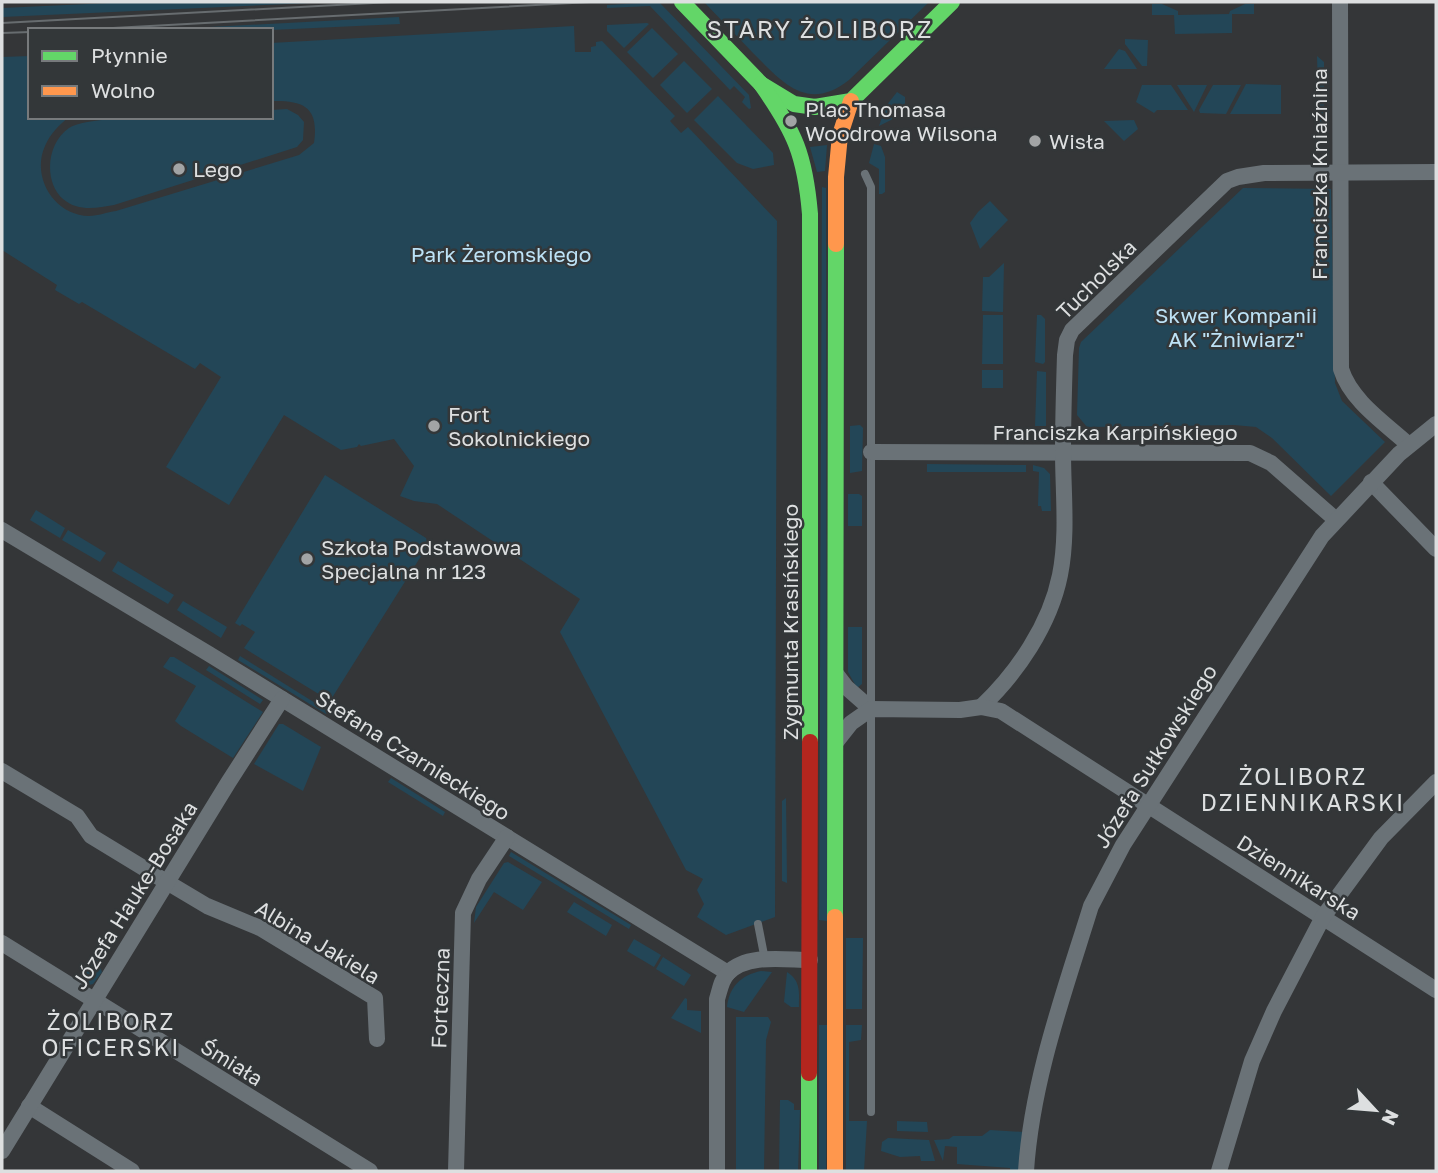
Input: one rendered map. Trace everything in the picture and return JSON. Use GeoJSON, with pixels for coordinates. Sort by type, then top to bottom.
{"type":"FeatureCollection","features":[{"type":"Feature","properties":{"kind":"main road"},"geometry":{"type":"LineString","coordinates":[[682,2],[761,84],[786,101],[800,106],[819,107],[851,101]]}},
{"type":"Feature","properties":{"kind":"main road"},"geometry":{"type":"LineString","coordinates":[[835,1171],[836,187],[840,135],[851,101],[952,2]]}},
{"type":"Feature","properties":{"kind":"main road","name":"Zygmunta Krasińskiego"},"geometry":{"type":"LineString","coordinates":[[761,84],[789,124],[804,166],[808,190],[811,255],[809,1171]]}},
{"type":"Feature","properties":{"kind":"main road"},"geometry":{"type":"LineString","coordinates":[[808,190],[813,181],[823,177],[836,187]]}},
{"type":"Feature","properties":{"kind":"main road"},"geometry":{"type":"LineString","coordinates":[[810,960],[835,956]]}},
{"type":"Feature","properties":{"kind":"street","name":"Franciszka Kniaźnina"},"geometry":{"type":"LineString","coordinates":[[1339,2],[1342,369],[1353,393],[1409,444]]}},
{"type":"Feature","properties":{"kind":"street","name":"Tucholska"},"geometry":{"type":"LineString","coordinates":[[981,707],[1010,677],[1043,623],[1055,594],[1060,573],[1064,520],[1065,355],[1066,340],[1072,330],[1227,181],[1265,173],[1436,172]]}},
{"type":"Feature","properties":{"kind":"street","name":"Józefa Sułkowskiego"},"geometry":{"type":"LineString","coordinates":[[1026,1171],[1029,1126],[1044,1060],[1091,906],[1117,855],[1298,570],[1335,519],[1409,444],[1436,424]]}},
{"type":"Feature","properties":{"kind":"street","name":"Franciszka Karpińskiego"},"geometry":{"type":"LineString","coordinates":[[871,452],[1250,453],[1271,463],[1335,519]]}},
{"type":"Feature","properties":{"kind":"street"},"geometry":{"type":"LineString","coordinates":[[1371,482],[1436,549]]}},
{"type":"Feature","properties":{"kind":"street","name":"Stefana Czarnieckiego"},"geometry":{"type":"LineString","coordinates":[[2,530],[728,973]]}},
{"type":"Feature","properties":{"kind":"street"},"geometry":{"type":"LineString","coordinates":[[836,674],[846,687],[871,709],[851,723],[836,742]]}},
{"type":"Feature","properties":{"kind":"street","name":"Józefa Hauke-Bosaka"},"geometry":{"type":"LineString","coordinates":[[2,1150],[282,699]]}},
{"type":"Feature","properties":{"kind":"street","name":"Dziennikarska"},"geometry":{"type":"LineString","coordinates":[[871,709],[905,711],[981,707],[1008,714],[1436,990]]}},
{"type":"Feature","properties":{"kind":"street"},"geometry":{"type":"LineString","coordinates":[[2,771],[78,817],[91,836],[167,882]]}},
{"type":"Feature","properties":{"kind":"street"},"geometry":{"type":"LineString","coordinates":[[1219,1171],[1252,1061],[1274,1011],[1324,917],[1381,838],[1436,782]]}},
{"type":"Feature","properties":{"kind":"street","name":"Forteczna"},"geometry":{"type":"LineString","coordinates":[[456,1171],[463,913],[480,879],[507,837]]}},
{"type":"Feature","properties":{"kind":"street","name":"Albina Jakiela"},"geometry":{"type":"LineString","coordinates":[[167,882],[207,906],[260,928],[375,998],[377,1039]]}},
{"type":"Feature","properties":{"kind":"street","name":"Śmiała"},"geometry":{"type":"LineString","coordinates":[[2,943],[370,1171]]}},
{"type":"Feature","properties":{"kind":"street"},"geometry":{"type":"LineString","coordinates":[[717,1171],[717,999],[722,983],[728,973],[752,961],[810,960]]}},
{"type":"Feature","properties":{"kind":"street"},"geometry":{"type":"LineString","coordinates":[[29,1106],[132,1171]]}},
{"type":"Feature","properties":{"kind":"lane"},"geometry":{"type":"LineString","coordinates":[[865,174],[871,187],[871,1112]]}},
{"type":"Feature","properties":{"kind":"lane"},"geometry":{"type":"LineString","coordinates":[[758,924],[765,960]]}},
{"type":"Feature","properties":{"kind":"green space"},"geometry":{"type":"Polygon","coordinates":[[[131,2],[334,2],[2,17],[2,8],[131,2]]]}},
{"type":"Feature","properties":{"kind":"green space"},"geometry":{"type":"Polygon","coordinates":[[[659,2],[749,95],[751,108],[742,102],[745,97],[734,86],[730,90],[650,6],[607,8],[607,5],[659,2]]]}},
{"type":"Feature","properties":{"kind":"green space"},"geometry":{"type":"Polygon","coordinates":[[[704,2],[929,2],[849,80],[834,90],[808,94],[796,90],[774,74],[704,2]]]}},
{"type":"Feature","properties":{"kind":"green space"},"geometry":{"type":"Polygon","coordinates":[[[1152,4],[1162,4],[1178,11],[1178,15],[1229,14],[1245,4],[1254,4],[1254,14],[1232,14],[1232,33],[1175,34],[1174,15],[1152,15],[1152,4]]]}},
{"type":"Feature","properties":{"kind":"green space"},"geometry":{"type":"Polygon","coordinates":[[[399,17],[400,24],[273,30],[191,28],[399,17]]]}},
{"type":"Feature","properties":{"kind":"green space"},"geometry":{"type":"Polygon","coordinates":[[[649,24],[624,48],[607,31],[607,25],[649,24]]]}},
{"type":"Feature","properties":{"kind":"green space","name":"Park Żeromskiego"},"geometry":{"type":"Polygon","coordinates":[[[574,26],[575,52],[591,52],[591,47],[596,46],[596,42],[602,41],[675,116],[670,121],[681,133],[688,127],[777,221],[775,917],[726,935],[697,917],[704,904],[697,890],[703,879],[686,870],[560,632],[580,599],[437,504],[400,496],[414,466],[394,439],[361,446],[359,444],[357,447],[341,450],[284,415],[229,505],[166,467],[221,377],[200,363],[195,369],[82,302],[79,304],[55,290],[57,285],[2,250],[2,57],[28,56],[28,119],[67,119],[55,130],[45,146],[41,158],[44,182],[56,202],[65,209],[92,216],[299,155],[314,143],[314,122],[307,108],[293,102],[273,101],[273,43],[574,26]]]}},
{"type":"Feature","properties":{"kind":"green space"},"geometry":{"type":"Polygon","coordinates":[[[652,28],[678,54],[653,78],[627,52],[652,28]]]}},
{"type":"Feature","properties":{"kind":"green space"},"geometry":{"type":"Polygon","coordinates":[[[1125,39],[1148,40],[1147,66],[1142,66],[1125,44],[1125,39]]]}},
{"type":"Feature","properties":{"kind":"green space"},"geometry":{"type":"Polygon","coordinates":[[[1119,49],[1125,51],[1137,69],[1104,69],[1119,49]]]}},
{"type":"Feature","properties":{"kind":"green space"},"geometry":{"type":"Polygon","coordinates":[[[1317,56],[1324,62],[1324,125],[1319,125],[1317,56]]]}},
{"type":"Feature","properties":{"kind":"green space"},"geometry":{"type":"Polygon","coordinates":[[[684,61],[712,89],[687,113],[660,85],[684,61]]]}},
{"type":"Feature","properties":{"kind":"green space"},"geometry":{"type":"Polygon","coordinates":[[[1246,84],[1281,85],[1281,114],[1230,114],[1246,84]]]}},
{"type":"Feature","properties":{"kind":"green space"},"geometry":{"type":"Polygon","coordinates":[[[1142,85],[1171,85],[1188,110],[1157,110],[1154,113],[1136,102],[1142,85]]]}},
{"type":"Feature","properties":{"kind":"green space"},"geometry":{"type":"Polygon","coordinates":[[[1177,85],[1207,85],[1194,112],[1177,85]]]}},
{"type":"Feature","properties":{"kind":"green space"},"geometry":{"type":"Polygon","coordinates":[[[1213,85],[1241,85],[1226,114],[1200,113],[1199,110],[1213,85]]]}},
{"type":"Feature","properties":{"kind":"green space"},"geometry":{"type":"Polygon","coordinates":[[[897,92],[905,97],[905,107],[891,120],[879,126],[886,106],[897,92]]]}},
{"type":"Feature","properties":{"kind":"green space"},"geometry":{"type":"Polygon","coordinates":[[[718,96],[773,153],[774,165],[753,169],[737,163],[694,120],[718,96]]]}},
{"type":"Feature","properties":{"kind":"green space"},"geometry":{"type":"Polygon","coordinates":[[[287,109],[304,122],[303,140],[297,147],[101,207],[88,208],[69,203],[63,199],[52,182],[50,162],[56,143],[69,128],[83,123],[115,119],[273,119],[273,110],[287,109]]]}},
{"type":"Feature","properties":{"kind":"green space"},"geometry":{"type":"Polygon","coordinates":[[[1134,120],[1138,129],[1124,141],[1104,121],[1134,120]]]}},
{"type":"Feature","properties":{"kind":"green space"},"geometry":{"type":"Polygon","coordinates":[[[874,144],[881,146],[885,157],[885,192],[882,194],[879,194],[879,169],[869,163],[874,144]]]}},
{"type":"Feature","properties":{"kind":"green space"},"geometry":{"type":"Polygon","coordinates":[[[827,145],[825,171],[817,172],[810,147],[827,145]]]}},
{"type":"Feature","properties":{"kind":"green space"},"geometry":{"type":"Polygon","coordinates":[[[822,187],[826,188],[827,921],[819,920],[822,187]]]}},
{"type":"Feature","properties":{"kind":"green space","name":"Skwer Kompanii AK \"Żniwiarz\""},"geometry":{"type":"Polygon","coordinates":[[[1243,188],[1331,189],[1335,383],[1342,401],[1385,442],[1331,496],[1272,438],[1256,427],[1087,427],[1077,415],[1081,342],[1243,188]]]}},
{"type":"Feature","properties":{"kind":"green space"},"geometry":{"type":"Polygon","coordinates":[[[990,201],[1008,220],[980,249],[970,223],[990,201]]]}},
{"type":"Feature","properties":{"kind":"green space"},"geometry":{"type":"Polygon","coordinates":[[[1004,263],[1003,312],[982,311],[983,277],[989,277],[1004,263]]]}},
{"type":"Feature","properties":{"kind":"green space"},"geometry":{"type":"Polygon","coordinates":[[[983,315],[1003,315],[1003,364],[982,364],[983,315]]]}},
{"type":"Feature","properties":{"kind":"green space"},"geometry":{"type":"Polygon","coordinates":[[[1037,315],[1045,319],[1043,364],[1035,362],[1037,315]]]}},
{"type":"Feature","properties":{"kind":"green space"},"geometry":{"type":"Polygon","coordinates":[[[982,370],[1003,370],[1003,388],[982,388],[982,370]]]}},
{"type":"Feature","properties":{"kind":"green space"},"geometry":{"type":"Polygon","coordinates":[[[1037,371],[1046,372],[1046,426],[1035,426],[1037,371]]]}},
{"type":"Feature","properties":{"kind":"green space"},"geometry":{"type":"Polygon","coordinates":[[[860,425],[863,428],[862,471],[850,473],[850,426],[860,425]]]}},
{"type":"Feature","properties":{"kind":"green space"},"geometry":{"type":"Polygon","coordinates":[[[927,464],[1026,465],[1026,472],[927,472],[927,464]]]}},
{"type":"Feature","properties":{"kind":"green space"},"geometry":{"type":"Polygon","coordinates":[[[1033,465],[1044,468],[1050,474],[1051,511],[1042,511],[1041,506],[1038,506],[1039,472],[1033,471],[1033,465]]]}},
{"type":"Feature","properties":{"kind":"green space","name":"Szkoła Podstawowa Specjalna nr 123"},"geometry":{"type":"Polygon","coordinates":[[[325,475],[426,538],[428,545],[330,701],[244,648],[255,632],[235,623],[325,475]]]}},
{"type":"Feature","properties":{"kind":"green space"},"geometry":{"type":"Polygon","coordinates":[[[848,494],[862,496],[862,526],[848,526],[848,494]]]}},
{"type":"Feature","properties":{"kind":"green space"},"geometry":{"type":"Polygon","coordinates":[[[36,510],[65,528],[60,538],[30,520],[36,510]]]}},
{"type":"Feature","properties":{"kind":"green space"},"geometry":{"type":"Polygon","coordinates":[[[68,530],[106,553],[100,562],[62,540],[68,530]]]}},
{"type":"Feature","properties":{"kind":"green space"},"geometry":{"type":"Polygon","coordinates":[[[118,561],[174,595],[168,604],[112,571],[118,561]]]}},
{"type":"Feature","properties":{"kind":"green space"},"geometry":{"type":"Polygon","coordinates":[[[183,601],[227,627],[221,638],[177,610],[183,601]]]}},
{"type":"Feature","properties":{"kind":"green space"},"geometry":{"type":"Polygon","coordinates":[[[848,627],[862,627],[862,684],[857,688],[848,672],[848,627]]]}},
{"type":"Feature","properties":{"kind":"green space"},"geometry":{"type":"Polygon","coordinates":[[[240,656],[328,711],[326,714],[238,660],[240,656]]]}},
{"type":"Feature","properties":{"kind":"green space"},"geometry":{"type":"Polygon","coordinates":[[[170,657],[263,712],[233,758],[175,721],[196,686],[163,667],[170,657]]]}},
{"type":"Feature","properties":{"kind":"green space"},"geometry":{"type":"Polygon","coordinates":[[[209,666],[263,700],[260,704],[206,670],[209,666]]]}},
{"type":"Feature","properties":{"kind":"green space"},"geometry":{"type":"Polygon","coordinates":[[[279,724],[321,747],[303,791],[254,764],[279,724]]]}},
{"type":"Feature","properties":{"kind":"green space"},"geometry":{"type":"Polygon","coordinates":[[[391,778],[445,812],[443,816],[388,782],[391,778]]]}},
{"type":"Feature","properties":{"kind":"green space"},"geometry":{"type":"Polygon","coordinates":[[[786,798],[787,883],[782,881],[782,801],[786,798]]]}},
{"type":"Feature","properties":{"kind":"green space"},"geometry":{"type":"Polygon","coordinates":[[[511,852],[631,925],[629,929],[509,856],[511,852]]]}},
{"type":"Feature","properties":{"kind":"green space"},"geometry":{"type":"Polygon","coordinates":[[[508,862],[542,882],[523,910],[494,892],[474,923],[476,907],[504,863],[508,862]]]}},
{"type":"Feature","properties":{"kind":"green space"},"geometry":{"type":"Polygon","coordinates":[[[574,902],[612,925],[606,936],[567,912],[574,902]]]}},
{"type":"Feature","properties":{"kind":"green space"},"geometry":{"type":"Polygon","coordinates":[[[846,938],[863,938],[862,1009],[846,1009],[846,938]]]}},
{"type":"Feature","properties":{"kind":"green space"},"geometry":{"type":"Polygon","coordinates":[[[634,939],[661,955],[654,967],[627,951],[634,939]]]}},
{"type":"Feature","properties":{"kind":"green space"},"geometry":{"type":"Polygon","coordinates":[[[94,956],[103,958],[99,965],[102,972],[93,984],[89,985],[80,979],[94,956]]]}},
{"type":"Feature","properties":{"kind":"green space"},"geometry":{"type":"Polygon","coordinates":[[[663,957],[691,975],[684,986],[656,969],[663,957]]]}},
{"type":"Feature","properties":{"kind":"green space"},"geometry":{"type":"Polygon","coordinates":[[[761,971],[772,972],[744,1012],[727,1007],[730,994],[737,983],[761,971]]]}},
{"type":"Feature","properties":{"kind":"green space"},"geometry":{"type":"Polygon","coordinates":[[[787,972],[797,983],[799,1007],[791,1007],[784,1002],[787,972]]]}},
{"type":"Feature","properties":{"kind":"green space"},"geometry":{"type":"Polygon","coordinates":[[[685,998],[687,1010],[701,1011],[701,1033],[671,1018],[685,998]]]}},
{"type":"Feature","properties":{"kind":"green space"},"geometry":{"type":"Polygon","coordinates":[[[736,1017],[768,1017],[771,1022],[766,1040],[764,1171],[736,1171],[736,1017]]]}},
{"type":"Feature","properties":{"kind":"green space"},"geometry":{"type":"Polygon","coordinates":[[[819,1025],[827,1025],[826,1171],[819,1171],[819,1025]]]}},
{"type":"Feature","properties":{"kind":"green space"},"geometry":{"type":"Polygon","coordinates":[[[846,1025],[862,1025],[861,1040],[849,1042],[849,1121],[867,1121],[864,1171],[846,1171],[846,1025]]]}},
{"type":"Feature","properties":{"kind":"green space"},"geometry":{"type":"Polygon","coordinates":[[[780,1100],[788,1100],[794,1104],[794,1110],[800,1110],[798,1171],[779,1171],[780,1100]]]}},
{"type":"Feature","properties":{"kind":"green space"},"geometry":{"type":"Polygon","coordinates":[[[897,1121],[927,1122],[928,1132],[897,1131],[897,1121]]]}},
{"type":"Feature","properties":{"kind":"green space"},"geometry":{"type":"Polygon","coordinates":[[[990,1130],[1024,1132],[1021,1171],[957,1164],[957,1147],[945,1146],[943,1161],[934,1140],[949,1139],[953,1136],[982,1136],[990,1130]]]}},
{"type":"Feature","properties":{"kind":"green space"},"geometry":{"type":"Polygon","coordinates":[[[888,1138],[929,1140],[935,1161],[921,1161],[920,1156],[900,1157],[881,1151],[882,1142],[888,1138]]]}},
{"type":"Feature","properties":{"kind":"tram line"},"geometry":{"type":"LineString","coordinates":[[2,23],[392,2]]}},
{"type":"Feature","properties":{"kind":"tram line"},"geometry":{"type":"LineString","coordinates":[[113,28],[591,2]]}},
{"type":"Feature","properties":{"kind":"tram line"},"geometry":{"type":"LineString","coordinates":[[2,33],[28,32]]}},
{"type":"Feature","properties":{"kind":"traffic: fast"},"geometry":{"type":"LineString","coordinates":[[682,2],[761,84],[794,104],[815,107],[851,101],[952,2]]}},
{"type":"Feature","properties":{"kind":"traffic: fast"},"geometry":{"type":"LineString","coordinates":[[761,84],[782,116],[796,145],[805,176],[810,214],[810,742]]}},
{"type":"Feature","properties":{"kind":"traffic: fast"},"geometry":{"type":"LineString","coordinates":[[835,917],[836,244]]}},
{"type":"Feature","properties":{"kind":"traffic: fast"},"geometry":{"type":"LineString","coordinates":[[809,1073],[809,1171]]}},
{"type":"Feature","properties":{"kind":"traffic: slow"},"geometry":{"type":"LineString","coordinates":[[836,244],[836,177],[840,135],[851,101]]}},
{"type":"Feature","properties":{"kind":"traffic: slow"},"geometry":{"type":"LineString","coordinates":[[835,917],[835,1171]]}},
{"type":"Feature","properties":{"kind":"traffic: jam"},"geometry":{"type":"LineString","coordinates":[[809,1073],[810,742]]}},
{"type":"Feature","properties":{"kind":"place","name":"Plac Thomasa Woodrowa Wilsona"},"geometry":{"type":"Point","coordinates":[791,121]}},
{"type":"Feature","properties":{"kind":"place","name":"Wisła"},"geometry":{"type":"Point","coordinates":[1035,141]}},
{"type":"Feature","properties":{"kind":"place","name":"Lego"},"geometry":{"type":"Point","coordinates":[179,169]}},
{"type":"Feature","properties":{"kind":"place","name":"Fort Sokolnickiego"},"geometry":{"type":"Point","coordinates":[434,426]}},
{"type":"Feature","properties":{"kind":"place","name":"Szkoła Podstawowa Specjalna nr 123"},"geometry":{"type":"Point","coordinates":[307,559]}},
{"type":"Feature","properties":{"kind":"district","name":"STARY ŻOLIBORZ"},"geometry":{"type":"Point","coordinates":[820,28]}},
{"type":"Feature","properties":{"kind":"district","name":"ŻOLIBORZ DZIENNIKARSKI"},"geometry":{"type":"Point","coordinates":[1303,789]}},
{"type":"Feature","properties":{"kind":"district","name":"ŻOLIBORZ OFICERSKI"},"geometry":{"type":"Point","coordinates":[111,1034]}}]}
